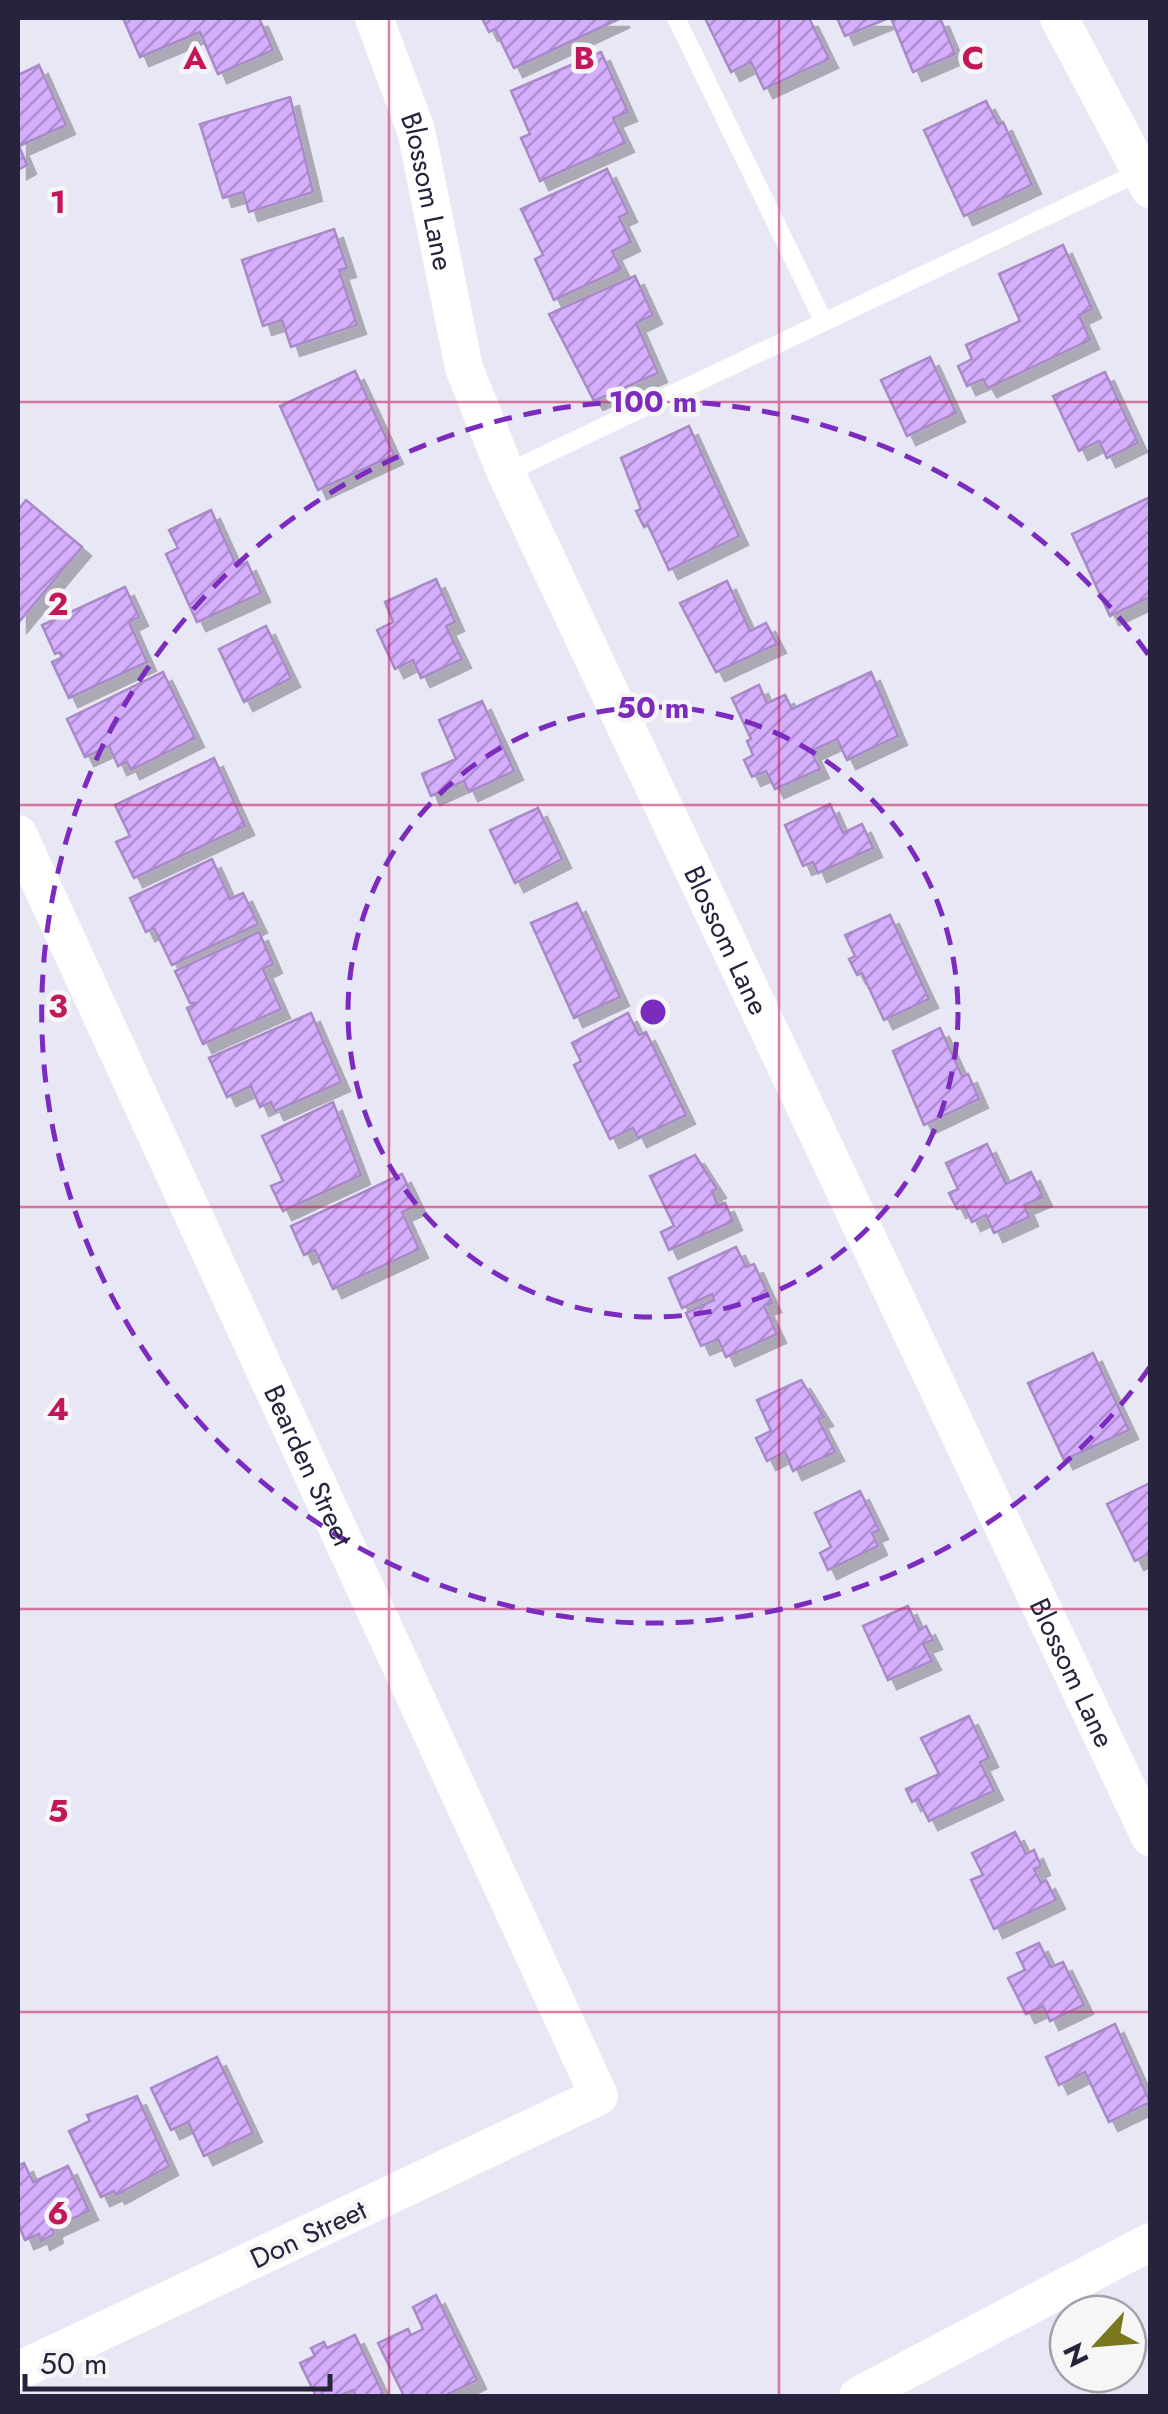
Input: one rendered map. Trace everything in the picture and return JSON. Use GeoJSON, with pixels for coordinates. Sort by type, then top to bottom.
{"type":"FeatureCollection","features":[{"type":"Feature","properties":{"kind":"street","name":"Blossom Lane"},"geometry":{"type":"LineString","coordinates":[[374,18],[416,130],[464,368],[506,474],[1150,1837]]}},
{"type":"Feature","properties":{"kind":"street"},"geometry":{"type":"LineString","coordinates":[[1059,18],[1146,180]]}},
{"type":"Feature","properties":{"kind":"street","name":"Bearden Street"},"geometry":{"type":"LineString","coordinates":[[18,834],[599,2096]]}},
{"type":"Feature","properties":{"kind":"street","name":"Don Street"},"geometry":{"type":"LineString","coordinates":[[18,2371],[599,2096]]}},
{"type":"Feature","properties":{"kind":"street"},"geometry":{"type":"LineString","coordinates":[[858,2396],[1150,2242]]}},
{"type":"Feature","properties":{"kind":"lane"},"geometry":{"type":"LineString","coordinates":[[676,18],[824,322]]}},
{"type":"Feature","properties":{"kind":"lane"},"geometry":{"type":"LineString","coordinates":[[506,474],[824,322],[1146,180]]}},
{"type":"Feature","properties":{"kind":"building"},"geometry":{"type":"Polygon","coordinates":[[[123,18],[259,18],[273,50],[218,74],[200,32],[140,57],[123,18]]]}},
{"type":"Feature","properties":{"kind":"building"},"geometry":{"type":"Polygon","coordinates":[[[482,18],[621,18],[514,68],[495,29],[489,32],[482,18]]]}},
{"type":"Feature","properties":{"kind":"building"},"geometry":{"type":"Polygon","coordinates":[[[705,18],[809,18],[829,59],[764,89],[751,62],[731,72],[705,18]]]}},
{"type":"Feature","properties":{"kind":"building"},"geometry":{"type":"Polygon","coordinates":[[[837,18],[889,18],[845,36],[837,18]]]}},
{"type":"Feature","properties":{"kind":"building"},"geometry":{"type":"Polygon","coordinates":[[[891,18],[940,18],[955,54],[913,72],[891,18]]]}},
{"type":"Feature","properties":{"kind":"building"},"geometry":{"type":"Polygon","coordinates":[[[601,52],[628,112],[613,118],[625,143],[540,181],[521,138],[530,134],[511,91],[601,52]]]}},
{"type":"Feature","properties":{"kind":"building"},"geometry":{"type":"Polygon","coordinates":[[[39,65],[66,125],[19,146],[27,165],[18,170],[18,75],[39,65]]]}},
{"type":"Feature","properties":{"kind":"building"},"geometry":{"type":"Polygon","coordinates":[[[290,97],[313,192],[249,212],[243,192],[223,198],[200,124],[290,97]]]}},
{"type":"Feature","properties":{"kind":"building"},"geometry":{"type":"Polygon","coordinates":[[[986,101],[998,124],[1003,122],[1032,185],[964,216],[924,130],[986,101]]]}},
{"type":"Feature","properties":{"kind":"building"},"geometry":{"type":"Polygon","coordinates":[[[607,169],[628,213],[619,217],[631,242],[612,251],[621,269],[554,300],[535,259],[543,255],[521,209],[607,169]]]}},
{"type":"Feature","properties":{"kind":"building"},"geometry":{"type":"Polygon","coordinates":[[[334,229],[347,268],[339,270],[357,325],[291,347],[282,320],[263,326],[242,260],[334,229]]]}},
{"type":"Feature","properties":{"kind":"building"},"geometry":{"type":"Polygon","coordinates":[[[1063,245],[1092,309],[1079,315],[1090,340],[988,388],[983,379],[967,386],[958,366],[972,359],[966,345],[1020,321],[999,274],[1063,245]]]}},
{"type":"Feature","properties":{"kind":"building"},"geometry":{"type":"Polygon","coordinates":[[[635,276],[653,315],[636,323],[658,373],[594,401],[549,314],[635,276]]]}},
{"type":"Feature","properties":{"kind":"building"},"geometry":{"type":"Polygon","coordinates":[[[930,357],[956,413],[907,436],[881,380],[930,357]]]}},
{"type":"Feature","properties":{"kind":"building"},"geometry":{"type":"Polygon","coordinates":[[[355,371],[394,455],[318,490],[280,406],[355,371]]]}},
{"type":"Feature","properties":{"kind":"building"},"geometry":{"type":"Polygon","coordinates":[[[1105,372],[1138,443],[1107,458],[1099,441],[1079,451],[1053,396],[1105,372]]]}},
{"type":"Feature","properties":{"kind":"building"},"geometry":{"type":"Polygon","coordinates":[[[689,426],[739,536],[669,570],[648,525],[644,527],[636,511],[641,509],[621,458],[689,426]]]}},
{"type":"Feature","properties":{"kind":"building"},"geometry":{"type":"Polygon","coordinates":[[[1150,497],[1150,597],[1110,616],[1072,534],[1150,497]]]}},
{"type":"Feature","properties":{"kind":"building"},"geometry":{"type":"Polygon","coordinates":[[[26,500],[82,547],[18,623],[18,510],[26,500]]]}},
{"type":"Feature","properties":{"kind":"building"},"geometry":{"type":"Polygon","coordinates":[[[211,510],[237,567],[247,562],[261,593],[197,622],[166,554],[178,548],[169,530],[211,510]]]}},
{"type":"Feature","properties":{"kind":"building"},"geometry":{"type":"Polygon","coordinates":[[[436,579],[455,622],[446,626],[462,659],[421,678],[413,660],[395,669],[377,630],[393,622],[385,602],[436,579]]]}},
{"type":"Feature","properties":{"kind":"building"},"geometry":{"type":"Polygon","coordinates":[[[727,581],[750,631],[766,623],[777,644],[716,672],[680,603],[727,581]]]}},
{"type":"Feature","properties":{"kind":"building"},"geometry":{"type":"Polygon","coordinates":[[[125,587],[139,617],[129,622],[147,662],[69,698],[52,662],[63,657],[60,652],[55,654],[42,625],[125,587]]]}},
{"type":"Feature","properties":{"kind":"building"},"geometry":{"type":"Polygon","coordinates":[[[266,626],[291,678],[244,702],[219,649],[266,626]]]}},
{"type":"Feature","properties":{"kind":"building"},"geometry":{"type":"Polygon","coordinates":[[[163,672],[195,738],[131,770],[127,762],[118,766],[109,746],[85,757],[67,719],[163,672]]]}},
{"type":"Feature","properties":{"kind":"building"},"geometry":{"type":"Polygon","coordinates":[[[871,672],[898,736],[847,760],[837,739],[811,751],[820,769],[775,789],[766,771],[752,777],[744,760],[753,755],[747,741],[751,739],[732,698],[759,685],[767,703],[785,695],[792,709],[871,672]]]}},
{"type":"Feature","properties":{"kind":"building"},"geometry":{"type":"Polygon","coordinates":[[[482,701],[514,771],[469,792],[464,781],[431,796],[422,774],[456,759],[439,720],[482,701]]]}},
{"type":"Feature","properties":{"kind":"building"},"geometry":{"type":"Polygon","coordinates":[[[214,758],[245,826],[134,878],[116,842],[130,836],[115,805],[214,758]]]}},
{"type":"Feature","properties":{"kind":"building"},"geometry":{"type":"Polygon","coordinates":[[[830,804],[843,833],[862,824],[873,848],[818,873],[813,862],[803,866],[785,825],[830,804]]]}},
{"type":"Feature","properties":{"kind":"building"},"geometry":{"type":"Polygon","coordinates":[[[538,808],[562,859],[515,883],[490,830],[538,808]]]}},
{"type":"Feature","properties":{"kind":"building"},"geometry":{"type":"Polygon","coordinates":[[[212,859],[230,899],[243,893],[258,924],[172,965],[154,928],[146,932],[130,898],[212,859]]]}},
{"type":"Feature","properties":{"kind":"building"},"geometry":{"type":"Polygon","coordinates":[[[577,903],[620,997],[574,1018],[531,923],[577,903]]]}},
{"type":"Feature","properties":{"kind":"building"},"geometry":{"type":"Polygon","coordinates":[[[890,915],[929,999],[884,1020],[862,973],[857,975],[849,959],[855,956],[845,935],[890,915]]]}},
{"type":"Feature","properties":{"kind":"building"},"geometry":{"type":"Polygon","coordinates":[[[259,932],[273,964],[263,969],[281,1009],[203,1044],[187,1008],[197,1003],[190,1003],[175,971],[259,932]]]}},
{"type":"Feature","properties":{"kind":"building"},"geometry":{"type":"Polygon","coordinates":[[[311,1013],[341,1082],[275,1111],[271,1102],[260,1107],[251,1086],[227,1097],[209,1058],[311,1013]]]}},
{"type":"Feature","properties":{"kind":"building"},"geometry":{"type":"Polygon","coordinates":[[[628,1013],[639,1035],[646,1032],[686,1115],[638,1138],[633,1128],[610,1139],[574,1065],[581,1061],[572,1043],[628,1013]]]}},
{"type":"Feature","properties":{"kind":"building"},"geometry":{"type":"Polygon","coordinates":[[[940,1028],[962,1076],[968,1074],[979,1099],[924,1125],[893,1051],[940,1028]]]}},
{"type":"Feature","properties":{"kind":"building"},"geometry":{"type":"Polygon","coordinates":[[[333,1102],[361,1175],[283,1211],[271,1186],[283,1181],[262,1136],[333,1102]]]}},
{"type":"Feature","properties":{"kind":"building"},"geometry":{"type":"Polygon","coordinates":[[[987,1144],[1006,1184],[1031,1172],[1043,1197],[1024,1205],[1029,1217],[994,1233],[986,1215],[972,1222],[964,1206],[957,1209],[949,1193],[958,1189],[946,1163],[987,1144]]]}},
{"type":"Feature","properties":{"kind":"building"},"geometry":{"type":"Polygon","coordinates":[[[695,1155],[717,1189],[712,1191],[718,1206],[725,1203],[733,1221],[669,1250],[661,1232],[674,1226],[650,1176],[695,1155]]]}},
{"type":"Feature","properties":{"kind":"building"},"geometry":{"type":"Polygon","coordinates":[[[402,1174],[417,1205],[402,1212],[419,1249],[333,1289],[315,1250],[304,1255],[291,1226],[402,1174]]]}},
{"type":"Feature","properties":{"kind":"building"},"geometry":{"type":"Polygon","coordinates":[[[736,1247],[746,1267],[754,1264],[772,1303],[764,1306],[777,1334],[726,1357],[718,1339],[701,1346],[686,1313],[714,1300],[712,1294],[682,1308],[669,1278],[736,1247]]]}},
{"type":"Feature","properties":{"kind":"building"},"geometry":{"type":"Polygon","coordinates":[[[1093,1353],[1129,1430],[1064,1460],[1028,1383],[1093,1353]]]}},
{"type":"Feature","properties":{"kind":"building"},"geometry":{"type":"Polygon","coordinates":[[[801,1380],[824,1417],[818,1419],[835,1452],[793,1471],[785,1452],[767,1461],[756,1438],[771,1431],[757,1400],[801,1380]]]}},
{"type":"Feature","properties":{"kind":"building"},"geometry":{"type":"Polygon","coordinates":[[[1150,1483],[1150,1553],[1135,1561],[1107,1504],[1150,1483]]]}},
{"type":"Feature","properties":{"kind":"building"},"geometry":{"type":"Polygon","coordinates":[[[860,1491],[879,1530],[872,1533],[878,1546],[828,1570],[820,1553],[831,1547],[815,1513],[860,1491]]]}},
{"type":"Feature","properties":{"kind":"building"},"geometry":{"type":"Polygon","coordinates":[[[908,1606],[919,1630],[926,1626],[933,1640],[923,1644],[932,1661],[888,1680],[863,1626],[908,1606]]]}},
{"type":"Feature","properties":{"kind":"building"},"geometry":{"type":"Polygon","coordinates":[[[969,1716],[989,1758],[980,1762],[994,1791],[929,1821],[918,1799],[912,1802],[906,1789],[939,1774],[921,1738],[969,1716]]]}},
{"type":"Feature","properties":{"kind":"building"},"geometry":{"type":"Polygon","coordinates":[[[1015,1832],[1026,1854],[1034,1850],[1041,1866],[1034,1869],[1041,1883],[1046,1880],[1056,1900],[994,1929],[971,1880],[983,1875],[972,1853],[1015,1832]]]}},
{"type":"Feature","properties":{"kind":"building"},"geometry":{"type":"Polygon","coordinates":[[[1039,1943],[1051,1967],[1063,1962],[1084,2005],[1050,2021],[1043,2006],[1026,2014],[1008,1978],[1025,1970],[1017,1953],[1039,1943]]]}},
{"type":"Feature","properties":{"kind":"building"},"geometry":{"type":"Polygon","coordinates":[[[1115,2024],[1150,2102],[1109,2122],[1085,2072],[1059,2085],[1046,2057],[1115,2024]]]}},
{"type":"Feature","properties":{"kind":"building"},"geometry":{"type":"Polygon","coordinates":[[[217,2057],[253,2133],[204,2156],[188,2122],[171,2130],[151,2088],[217,2057]]]}},
{"type":"Feature","properties":{"kind":"building"},"geometry":{"type":"Polygon","coordinates":[[[137,2096],[169,2166],[116,2195],[114,2191],[101,2197],[69,2131],[90,2121],[87,2115],[137,2096]]]}},
{"type":"Feature","properties":{"kind":"building"},"geometry":{"type":"Polygon","coordinates":[[[24,2163],[33,2182],[68,2166],[89,2211],[52,2228],[54,2234],[41,2241],[39,2234],[25,2240],[18,2223],[18,2166],[24,2163]]]}},
{"type":"Feature","properties":{"kind":"building"},"geometry":{"type":"Polygon","coordinates":[[[436,2295],[477,2380],[444,2396],[404,2396],[378,2343],[408,2329],[411,2335],[423,2329],[413,2307],[436,2295]]]}},
{"type":"Feature","properties":{"kind":"building"},"geometry":{"type":"Polygon","coordinates":[[[355,2335],[384,2396],[356,2396],[353,2390],[339,2396],[316,2396],[300,2363],[315,2356],[311,2348],[324,2342],[327,2348],[355,2335]]]}}]}
